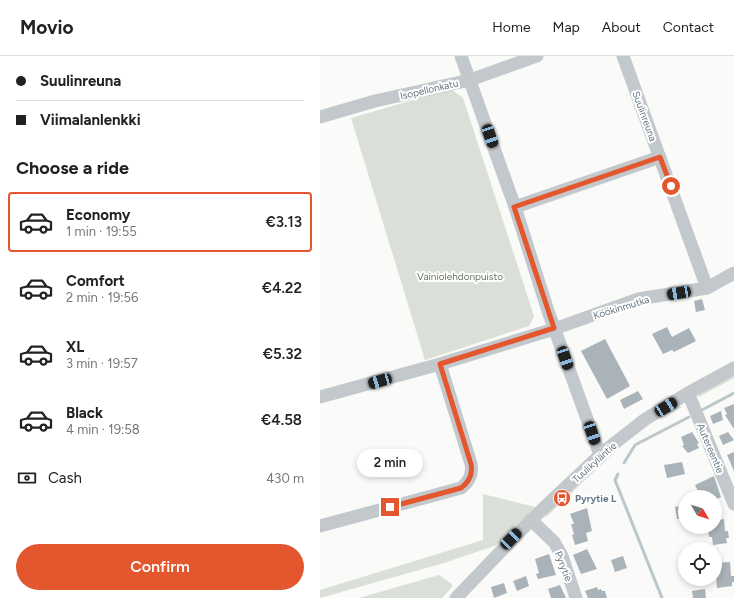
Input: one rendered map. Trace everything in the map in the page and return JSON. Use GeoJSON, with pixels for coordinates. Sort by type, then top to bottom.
{"type":"FeatureCollection","features":[{"type":"Feature","properties":{"kind":"street"},"geometry":{"type":"LineString","coordinates":[[461,56],[514,207],[554,328],[600,455]]}},
{"type":"Feature","properties":{"kind":"street","name":"Isopellonkatu"},"geometry":{"type":"LineString","coordinates":[[320,117],[375,101],[470,80],[536,56]]}},
{"type":"Feature","properties":{"kind":"street","name":"Suulinreuna"},"geometry":{"type":"LineString","coordinates":[[623,56],[707,288]]}},
{"type":"Feature","properties":{"kind":"street"},"geometry":{"type":"LineString","coordinates":[[514,207],[660,157]]}},
{"type":"Feature","properties":{"kind":"street","name":"Köökinmutka"},"geometry":{"type":"LineString","coordinates":[[320,398],[440,364],[554,328],[638,299],[707,288],[734,273]]}},
{"type":"Feature","properties":{"kind":"street"},"geometry":{"type":"LineString","coordinates":[[320,526],[461,488],[466,484],[472,471],[471,464],[440,364]]}},
{"type":"Feature","properties":{"kind":"street","name":"Tuulikyläntie"},"geometry":{"type":"LineString","coordinates":[[456,598],[531,520],[600,455],[644,420],[688,393],[734,368]]}},
{"type":"Feature","properties":{"kind":"street","name":"Autereentie"},"geometry":{"type":"LineString","coordinates":[[688,393],[734,504]]}},
{"type":"Feature","properties":{"kind":"street","name":"Pyrytie"},"geometry":{"type":"LineString","coordinates":[[531,520],[554,542],[562,556],[576,598]]}},
{"type":"Feature","properties":{"kind":"green space","name":"Vainiolehdonpuisto"},"geometry":{"type":"Polygon","coordinates":[[[451,89],[463,98],[534,316],[529,326],[425,360],[351,118],[451,89]]]}},
{"type":"Feature","properties":{"kind":"green space"},"geometry":{"type":"Polygon","coordinates":[[[734,374],[734,378],[697,398],[701,392],[734,374]]]}},
{"type":"Feature","properties":{"kind":"green space"},"geometry":{"type":"Polygon","coordinates":[[[677,405],[682,407],[654,421],[620,447],[545,518],[547,511],[621,441],[677,405]]]}},
{"type":"Feature","properties":{"kind":"green space"},"geometry":{"type":"Polygon","coordinates":[[[483,494],[535,507],[497,545],[444,563],[320,598],[320,590],[483,540],[483,494]]]}},
{"type":"Feature","properties":{"kind":"green space"},"geometry":{"type":"Polygon","coordinates":[[[439,575],[452,584],[452,587],[442,598],[359,598],[439,575]]]}},
{"type":"Feature","properties":{"kind":"building"},"geometry":{"type":"Polygon","coordinates":[[[702,299],[705,310],[696,312],[694,301],[702,299]]]}},
{"type":"Feature","properties":{"kind":"building"},"geometry":{"type":"Polygon","coordinates":[[[667,327],[672,337],[689,328],[696,341],[674,352],[672,350],[663,354],[652,334],[667,327]]]}},
{"type":"Feature","properties":{"kind":"building"},"geometry":{"type":"Polygon","coordinates":[[[605,339],[630,386],[607,399],[581,351],[605,339]]]}},
{"type":"Feature","properties":{"kind":"building"},"geometry":{"type":"Polygon","coordinates":[[[638,391],[643,399],[624,409],[620,400],[638,391]]]}},
{"type":"Feature","properties":{"kind":"building"},"geometry":{"type":"Polygon","coordinates":[[[734,404],[734,429],[725,415],[727,414],[724,408],[734,404]]]}},
{"type":"Feature","properties":{"kind":"building"},"geometry":{"type":"Polygon","coordinates":[[[721,411],[723,420],[713,424],[710,416],[721,411]]]}},
{"type":"Feature","properties":{"kind":"building"},"geometry":{"type":"Polygon","coordinates":[[[692,432],[699,443],[697,444],[699,448],[688,453],[682,446],[684,445],[681,437],[692,432]]]}},
{"type":"Feature","properties":{"kind":"building"},"geometry":{"type":"Polygon","coordinates":[[[728,432],[734,440],[723,445],[719,436],[728,432]]]}},
{"type":"Feature","properties":{"kind":"building"},"geometry":{"type":"Polygon","coordinates":[[[734,452],[734,471],[727,455],[734,452]]]}},
{"type":"Feature","properties":{"kind":"building"},"geometry":{"type":"Polygon","coordinates":[[[682,462],[685,474],[667,478],[664,465],[682,462]]]}},
{"type":"Feature","properties":{"kind":"building"},"geometry":{"type":"Polygon","coordinates":[[[714,476],[719,490],[698,490],[695,485],[714,476]]]}},
{"type":"Feature","properties":{"kind":"building"},"geometry":{"type":"Polygon","coordinates":[[[678,506],[678,519],[677,519],[675,507],[678,506]]]}},
{"type":"Feature","properties":{"kind":"building"},"geometry":{"type":"Polygon","coordinates":[[[587,508],[592,531],[586,533],[588,541],[575,545],[571,524],[574,524],[570,514],[587,508]]]}},
{"type":"Feature","properties":{"kind":"building"},"geometry":{"type":"Polygon","coordinates":[[[722,519],[724,519],[725,531],[728,531],[729,538],[726,538],[727,543],[713,542],[712,537],[709,537],[709,534],[722,534],[722,519]]]}},
{"type":"Feature","properties":{"kind":"building"},"geometry":{"type":"Polygon","coordinates":[[[587,549],[597,569],[581,574],[573,555],[587,549]]]}},
{"type":"Feature","properties":{"kind":"building"},"geometry":{"type":"Polygon","coordinates":[[[549,554],[556,575],[538,579],[536,574],[539,573],[535,559],[549,554]]]}},
{"type":"Feature","properties":{"kind":"building"},"geometry":{"type":"Polygon","coordinates":[[[623,556],[627,568],[615,572],[611,560],[623,556]]]}},
{"type":"Feature","properties":{"kind":"building"},"geometry":{"type":"Polygon","coordinates":[[[730,562],[731,576],[734,576],[734,582],[732,582],[732,586],[717,588],[717,586],[722,586],[722,563],[730,562]]]}},
{"type":"Feature","properties":{"kind":"building"},"geometry":{"type":"Polygon","coordinates":[[[526,576],[529,586],[517,591],[513,581],[526,576]]]}},
{"type":"Feature","properties":{"kind":"building"},"geometry":{"type":"Polygon","coordinates":[[[504,583],[507,593],[494,598],[491,587],[504,583]]]}},
{"type":"Feature","properties":{"kind":"building"},"geometry":{"type":"Polygon","coordinates":[[[560,585],[566,598],[551,598],[548,589],[560,585]]]}},
{"type":"Feature","properties":{"kind":"building"},"geometry":{"type":"Polygon","coordinates":[[[597,587],[598,590],[601,589],[602,591],[605,591],[607,598],[588,598],[585,591],[597,587]]]}},
{"type":"Feature","properties":{"kind":"building"},"geometry":{"type":"Polygon","coordinates":[[[705,589],[706,598],[693,598],[692,591],[705,589]]]}},
{"type":"Feature","properties":{"kind":"waterway"},"geometry":{"type":"LineString","coordinates":[[702,410],[734,393]]}},
{"type":"Feature","properties":{"kind":"waterway"},"geometry":{"type":"LineString","coordinates":[[624,463],[635,445],[689,417]]}},
{"type":"Feature","properties":{"kind":"waterway"},"geometry":{"type":"LineString","coordinates":[[618,474],[615,480],[662,598]]}},
{"type":"Feature","properties":{"kind":"place","name":"Pyrytie L"},"geometry":{"type":"Point","coordinates":[562,498]}},
{"type":"Feature","properties":{"kind":"route"},"geometry":{"type":"LineString","coordinates":[[390,507],[461,488],[466,484],[470,477],[472,471],[471,464],[440,364],[554,328],[514,207],[660,157],[671,186]]}}]}
